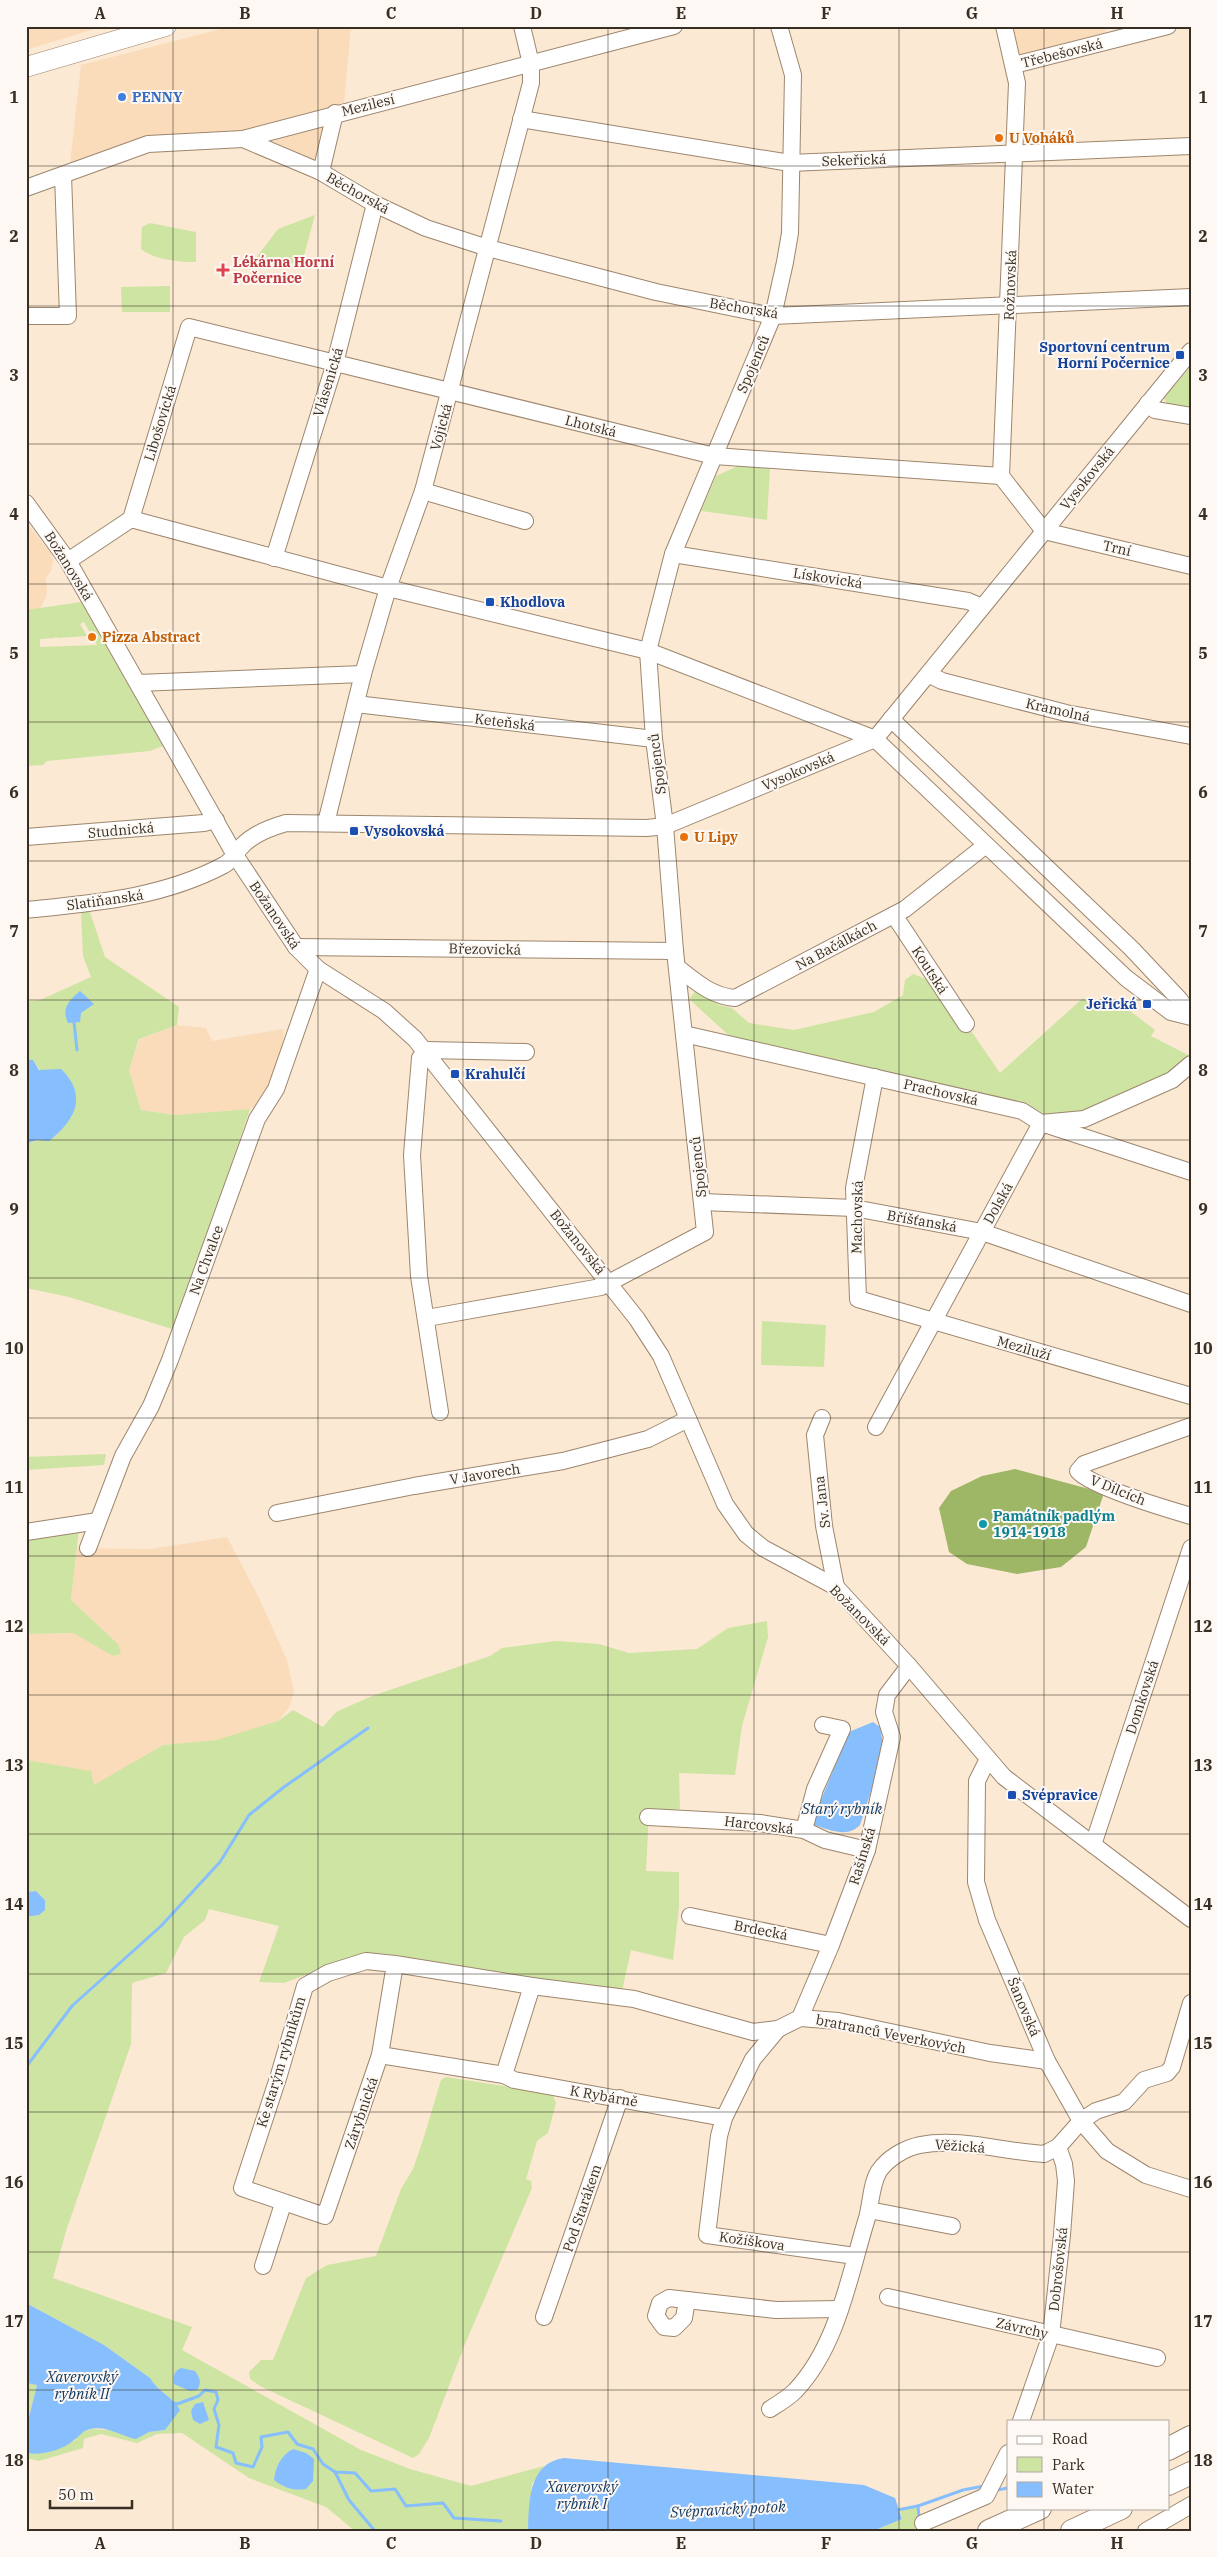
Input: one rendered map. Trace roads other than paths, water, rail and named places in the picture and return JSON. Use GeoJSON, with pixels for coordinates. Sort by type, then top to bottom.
{"type":"FeatureCollection","features":[{"type":"Feature","properties":{"kind":"highway"},"geometry":{"type":"LineString","coordinates":[[1170,2448],[1191,2437]]}},
{"type":"Feature","properties":{"kind":"highway"},"geometry":{"type":"LineString","coordinates":[[1170,2483],[1191,2473]]}},
{"type":"Feature","properties":{"kind":"highway"},"geometry":{"type":"LineString","coordinates":[[989,2531],[1036,2510]]}},
{"type":"Feature","properties":{"kind":"highway"},"geometry":{"type":"LineString","coordinates":[[1072,2531],[1116,2510]]}},
{"type":"Feature","properties":{"kind":"main road"},"geometry":{"type":"LineString","coordinates":[[26,67],[166,26]]}},
{"type":"Feature","properties":{"kind":"street","name":"Vojická"},"geometry":{"type":"LineString","coordinates":[[326,823],[363,674],[388,588],[423,491],[531,82],[531,64],[522,26]]}},
{"type":"Feature","properties":{"kind":"street","name":"Mezilesí"},"geometry":{"type":"LineString","coordinates":[[26,188],[148,144],[243,139],[335,113],[674,26]]}},
{"type":"Feature","properties":{"kind":"street","name":"Spojenců"},"geometry":{"type":"LineString","coordinates":[[427,1318],[601,1287],[705,1232],[676,959],[665,826],[654,739],[648,651],[673,554],[773,316],[790,233],[793,75],[779,26]]}},
{"type":"Feature","properties":{"kind":"street","name":"Rožnovská"},"geometry":{"type":"LineString","coordinates":[[1001,476],[1017,83],[1004,26]]}},
{"type":"Feature","properties":{"kind":"street","name":"Třebešovská"},"geometry":{"type":"LineString","coordinates":[[1014,64],[1168,26]]}},
{"type":"Feature","properties":{"kind":"street","name":"Běchorská"},"geometry":{"type":"LineString","coordinates":[[321,172],[335,113]]}},
{"type":"Feature","properties":{"kind":"street","name":"Sekeřická"},"geometry":{"type":"LineString","coordinates":[[521,119],[790,163],[1191,146]]}},
{"type":"Feature","properties":{"kind":"street","name":"Běchorská"},"geometry":{"type":"LineString","coordinates":[[243,139],[321,172],[375,204],[426,228],[488,248],[656,292],[773,316],[1191,297]]}},
{"type":"Feature","properties":{"kind":"street"},"geometry":{"type":"LineString","coordinates":[[26,316],[68,316],[63,176]]}},
{"type":"Feature","properties":{"kind":"street","name":"Vlásenická"},"geometry":{"type":"LineString","coordinates":[[274,558],[334,363],[375,204]]}},
{"type":"Feature","properties":{"kind":"street","name":"Lhotská"},"geometry":{"type":"LineString","coordinates":[[189,327],[714,456],[1001,476]]}},
{"type":"Feature","properties":{"kind":"street","name":"Libošovická"},"geometry":{"type":"LineString","coordinates":[[131,518],[189,327]]}},
{"type":"Feature","properties":{"kind":"street","name":"Vysokovská"},"geometry":{"type":"LineString","coordinates":[[235,855],[243,844],[274,826],[286,823],[647,828],[665,826],[875,739],[1191,351]]}},
{"type":"Feature","properties":{"kind":"street"},"geometry":{"type":"LineString","coordinates":[[1148,403],[1155,410],[1191,416]]}},
{"type":"Feature","properties":{"kind":"street"},"geometry":{"type":"LineString","coordinates":[[1001,476],[1044,531]]}},
{"type":"Feature","properties":{"kind":"street"},"geometry":{"type":"LineString","coordinates":[[423,491],[525,522]]}},
{"type":"Feature","properties":{"kind":"street","name":"Božanovská"},"geometry":{"type":"LineString","coordinates":[[26,503],[68,560],[235,855],[296,947],[318,968],[390,1016],[426,1050],[611,1283],[661,1356],[725,1504],[746,1534],[763,1548],[836,1586],[909,1666],[1004,1778],[1189,1914]]}},
{"type":"Feature","properties":{"kind":"street"},"geometry":{"type":"LineString","coordinates":[[68,560],[131,518],[388,588],[648,651],[875,739],[1126,978],[1171,1012],[1191,1017]]}},
{"type":"Feature","properties":{"kind":"street","name":"Trní"},"geometry":{"type":"LineString","coordinates":[[1044,531],[1191,566]]}},
{"type":"Feature","properties":{"kind":"street","name":"Lískovická"},"geometry":{"type":"LineString","coordinates":[[673,554],[968,601],[982,607]]}},
{"type":"Feature","properties":{"kind":"street"},"geometry":{"type":"LineString","coordinates":[[138,683],[363,674]]}},
{"type":"Feature","properties":{"kind":"street","name":"Kramolná"},"geometry":{"type":"LineString","coordinates":[[928,674],[942,681],[1066,713],[1191,736]]}},
{"type":"Feature","properties":{"kind":"street","name":"Keteňská"},"geometry":{"type":"LineString","coordinates":[[356,704],[654,739]]}},
{"type":"Feature","properties":{"kind":"street"},"geometry":{"type":"LineString","coordinates":[[891,719],[1132,949],[1180,1000],[1191,1017]]}},
{"type":"Feature","properties":{"kind":"street","name":"Studnická"},"geometry":{"type":"LineString","coordinates":[[26,837],[204,823],[216,820]]}},
{"type":"Feature","properties":{"kind":"street","name":"Na Bačálkách"},"geometry":{"type":"LineString","coordinates":[[676,959],[709,992],[722,997],[735,998],[905,909],[986,844]]}},
{"type":"Feature","properties":{"kind":"street","name":"Slatiňanská"},"geometry":{"type":"LineString","coordinates":[[26,910],[125,900],[147,895],[225,865],[235,855]]}},
{"type":"Feature","properties":{"kind":"street","name":"Koutská"},"geometry":{"type":"LineString","coordinates":[[894,915],[966,1024]]}},
{"type":"Feature","properties":{"kind":"street","name":"Březovická"},"geometry":{"type":"LineString","coordinates":[[296,947],[676,959]]}},
{"type":"Feature","properties":{"kind":"street","name":"Na Chvalce"},"geometry":{"type":"LineString","coordinates":[[88,1548],[123,1456],[151,1406],[170,1360],[257,1119],[276,1089],[318,968]]}},
{"type":"Feature","properties":{"kind":"street","name":"Prachovská"},"geometry":{"type":"LineString","coordinates":[[684,1034],[1022,1111],[1041,1123],[1191,1172]]}},
{"type":"Feature","properties":{"kind":"street"},"geometry":{"type":"LineString","coordinates":[[440,1412],[420,1276],[412,1154],[420,1058],[426,1050],[526,1052]]}},
{"type":"Feature","properties":{"kind":"street"},"geometry":{"type":"LineString","coordinates":[[1041,1123],[1084,1119],[1172,1080],[1191,1064]]}},
{"type":"Feature","properties":{"kind":"street","name":"Machovská"},"geometry":{"type":"LineString","coordinates":[[858,1299],[854,1188],[875,1077]]}},
{"type":"Feature","properties":{"kind":"street","name":"Dolská"},"geometry":{"type":"LineString","coordinates":[[876,1427],[1041,1123]]}},
{"type":"Feature","properties":{"kind":"street","name":"Bříšťanská"},"geometry":{"type":"LineString","coordinates":[[702,1202],[854,1208],[982,1232],[1191,1304]]}},
{"type":"Feature","properties":{"kind":"street","name":"Meziluží"},"geometry":{"type":"LineString","coordinates":[[858,1299],[1191,1396]]}},
{"type":"Feature","properties":{"kind":"street","name":"Sv. Jana"},"geometry":{"type":"LineString","coordinates":[[822,1418],[815,1435],[824,1526],[836,1586]]}},
{"type":"Feature","properties":{"kind":"street","name":"V Javorech"},"geometry":{"type":"LineString","coordinates":[[276,1513],[414,1486],[563,1461],[648,1439],[658,1432],[688,1419]]}},
{"type":"Feature","properties":{"kind":"street","name":"V Dílcích"},"geometry":{"type":"LineString","coordinates":[[1191,1426],[1084,1464],[1078,1471],[1086,1478],[1141,1500],[1191,1516]]}},
{"type":"Feature","properties":{"kind":"street"},"geometry":{"type":"LineString","coordinates":[[26,1532],[98,1521]]}},
{"type":"Feature","properties":{"kind":"street","name":"Domkovská"},"geometry":{"type":"LineString","coordinates":[[1093,1845],[1191,1548]]}},
{"type":"Feature","properties":{"kind":"street","name":"Rašínská"},"geometry":{"type":"LineString","coordinates":[[800,2018],[831,1945],[867,1850],[892,1737],[884,1712],[887,1695],[909,1666]]}},
{"type":"Feature","properties":{"kind":"street"},"geometry":{"type":"LineString","coordinates":[[804,1830],[815,1788],[842,1729],[823,1725]]}},
{"type":"Feature","properties":{"kind":"street","name":"Šanovská"},"geometry":{"type":"LineString","coordinates":[[988,1758],[978,1781],[976,1882],[987,1920],[1047,2061],[1081,2121],[1107,2151],[1146,2175],[1191,2189]]}},
{"type":"Feature","properties":{"kind":"street","name":"Harcovská"},"geometry":{"type":"LineString","coordinates":[[648,1817],[760,1823],[804,1830],[825,1840],[867,1850]]}},
{"type":"Feature","properties":{"kind":"street","name":"Brdecká"},"geometry":{"type":"LineString","coordinates":[[690,1916],[831,1945]]}},
{"type":"Feature","properties":{"kind":"street","name":"Ke starým rybníkům"},"geometry":{"type":"LineString","coordinates":[[283,2204],[242,2188],[279,2075],[305,1986],[328,1973],[366,1961],[396,1964]]}},
{"type":"Feature","properties":{"kind":"street","name":"bratranců Veverkových"},"geometry":{"type":"LineString","coordinates":[[396,1964],[532,1986],[634,1999],[753,2032],[778,2029],[800,2018],[838,2021],[990,2053],[1047,2061]]}},
{"type":"Feature","properties":{"kind":"street","name":"Zárybnická"},"geometry":{"type":"LineString","coordinates":[[283,2204],[325,2216],[380,2055],[396,1964]]}},
{"type":"Feature","properties":{"kind":"street"},"geometry":{"type":"LineString","coordinates":[[504,2075],[532,1986]]}},
{"type":"Feature","properties":{"kind":"street"},"geometry":{"type":"LineString","coordinates":[[1058,2148],[1081,2121],[1096,2111],[1124,2102],[1144,2080],[1167,2073],[1172,2067],[1191,2003]]}},
{"type":"Feature","properties":{"kind":"street"},"geometry":{"type":"LineString","coordinates":[[724,2118],[753,2059],[778,2029]]}},
{"type":"Feature","properties":{"kind":"street","name":"K Rybárně"},"geometry":{"type":"LineString","coordinates":[[380,2055],[504,2075],[514,2080],[724,2118]]}},
{"type":"Feature","properties":{"kind":"street","name":"Pod Starákem"},"geometry":{"type":"LineString","coordinates":[[544,2317],[620,2098]]}},
{"type":"Feature","properties":{"kind":"street","name":"Kožíškova"},"geometry":{"type":"LineString","coordinates":[[724,2118],[717,2145],[707,2235],[855,2256]]}},
{"type":"Feature","properties":{"kind":"street","name":"Věžická"},"geometry":{"type":"LineString","coordinates":[[770,2410],[794,2393],[809,2374],[829,2340],[840,2309],[879,2171],[889,2160],[914,2147],[931,2143],[951,2143],[1044,2154],[1058,2148]]}},
{"type":"Feature","properties":{"kind":"street","name":"Dobrošovská"},"geometry":{"type":"LineString","coordinates":[[1021,2420],[1051,2335],[1066,2181],[1064,2164],[1058,2148]]}},
{"type":"Feature","properties":{"kind":"street"},"geometry":{"type":"LineString","coordinates":[[263,2266],[283,2204]]}},
{"type":"Feature","properties":{"kind":"street"},"geometry":{"type":"LineString","coordinates":[[869,2210],[952,2226]]}},
{"type":"Feature","properties":{"kind":"street","name":"Závrchy"},"geometry":{"type":"LineString","coordinates":[[888,2297],[1157,2358]]}},
{"type":"Feature","properties":{"kind":"street"},"geometry":{"type":"LineString","coordinates":[[686,2300],[776,2310],[840,2309]]}},
{"type":"Feature","properties":{"kind":"street"},"geometry":{"type":"LineString","coordinates":[[923,2523],[986,2496],[1007,2455]]}},
{"type":"Feature","properties":{"kind":"street"},"geometry":{"type":"LineString","coordinates":[[1146,2531],[1191,2505]]}},
{"type":"Feature","properties":{"kind":"water"},"geometry":{"type":"Polygon","coordinates":[[[80,991],[94,1004],[81,1013],[80,1022],[68,1023],[65,1013],[67,1005],[80,991]]]}},
{"type":"Feature","properties":{"kind":"water"},"geometry":{"type":"Polygon","coordinates":[[[26,1059],[33,1060],[39,1070],[61,1069],[74,1088],[76,1098],[72,1116],[66,1125],[49,1141],[37,1140],[26,1144],[26,1059]]]}},
{"type":"Feature","properties":{"kind":"water","name":"Starý rybník"},"geometry":{"type":"Polygon","coordinates":[[[873,1722],[880,1727],[884,1751],[860,1825],[849,1831],[837,1832],[811,1824],[849,1732],[873,1722]]]}},
{"type":"Feature","properties":{"kind":"water"},"geometry":{"type":"Polygon","coordinates":[[[36,1891],[45,1900],[45,1910],[39,1915],[26,1917],[26,1892],[36,1891]]]}},
{"type":"Feature","properties":{"kind":"water","name":"Xaverovský rybník II"},"geometry":{"type":"Polygon","coordinates":[[[26,2303],[104,2345],[150,2378],[180,2410],[165,2430],[149,2432],[136,2439],[102,2428],[96,2428],[83,2432],[69,2444],[58,2449],[38,2454],[26,2453],[26,2419],[29,2417],[37,2385],[26,2383],[26,2303]]]}},
{"type":"Feature","properties":{"kind":"water"},"geometry":{"type":"Polygon","coordinates":[[[181,2368],[195,2371],[200,2380],[197,2390],[190,2391],[174,2384],[174,2374],[181,2368]]]}},
{"type":"Feature","properties":{"kind":"water"},"geometry":{"type":"Polygon","coordinates":[[[203,2402],[209,2420],[200,2424],[193,2420],[191,2411],[195,2404],[203,2402]]]}},
{"type":"Feature","properties":{"kind":"water"},"geometry":{"type":"Polygon","coordinates":[[[293,2449],[306,2453],[314,2459],[313,2481],[306,2489],[297,2490],[289,2488],[274,2480],[279,2462],[293,2449]]]}},
{"type":"Feature","properties":{"kind":"water","name":"Xaverovský rybník I"},"geometry":{"type":"Polygon","coordinates":[[[564,2458],[864,2485],[895,2498],[902,2519],[873,2531],[528,2531],[530,2496],[537,2476],[543,2467],[552,2461],[564,2458]]]}},
{"type":"Feature","properties":{"kind":"waterway"},"geometry":{"type":"LineString","coordinates":[[74,1022],[77,1050]]}},
{"type":"Feature","properties":{"kind":"waterway"},"geometry":{"type":"LineString","coordinates":[[26,2067],[72,2006],[161,1926],[220,1862],[249,1815],[284,1787],[368,1728]]}},
{"type":"Feature","properties":{"kind":"waterway","name":"Svépravický potok"},"geometry":{"type":"LineString","coordinates":[[174,2403],[177,2404],[199,2396],[205,2390],[216,2392],[218,2400],[214,2409],[219,2425],[216,2447],[233,2453],[236,2463],[253,2467],[262,2447],[261,2437],[288,2432],[297,2444],[313,2449],[323,2464],[335,2472],[355,2473],[371,2491],[395,2489],[406,2506],[443,2503],[454,2518],[501,2521]]}},
{"type":"Feature","properties":{"kind":"waterway"},"geometry":{"type":"LineString","coordinates":[[335,2472],[349,2500],[375,2531]]}},
{"type":"Feature","properties":{"kind":"waterway"},"geometry":{"type":"LineString","coordinates":[[918,2506],[963,2490],[984,2486]]}},
{"type":"Feature","properties":{"kind":"waterway"},"geometry":{"type":"LineString","coordinates":[[997,2490],[1007,2488]]}},
{"type":"Feature","properties":{"kind":"waterway","name":"Svépravický potok"},"geometry":{"type":"LineString","coordinates":[[897,2510],[918,2506],[919,2517]]}},
{"type":"Feature","properties":{"kind":"place","name":"PENNY"},"geometry":{"type":"Point","coordinates":[122,97]}},
{"type":"Feature","properties":{"kind":"place","name":"U Voháků"},"geometry":{"type":"Point","coordinates":[999,138]}},
{"type":"Feature","properties":{"kind":"place","name":"Lékárna Horní Počernice"},"geometry":{"type":"Point","coordinates":[223,270]}},
{"type":"Feature","properties":{"kind":"place","name":"Sportovní centrum Horní Počernice"},"geometry":{"type":"Point","coordinates":[1180,355]}},
{"type":"Feature","properties":{"kind":"place","name":"Khodlova"},"geometry":{"type":"Point","coordinates":[490,602]}},
{"type":"Feature","properties":{"kind":"place","name":"Pizza Abstract"},"geometry":{"type":"Point","coordinates":[92,637]}},
{"type":"Feature","properties":{"kind":"place","name":"Vysokovská"},"geometry":{"type":"Point","coordinates":[354,831]}},
{"type":"Feature","properties":{"kind":"place","name":"U Lipy"},"geometry":{"type":"Point","coordinates":[684,837]}},
{"type":"Feature","properties":{"kind":"place","name":"Jeřická"},"geometry":{"type":"Point","coordinates":[1147,1004]}},
{"type":"Feature","properties":{"kind":"place","name":"Krahulčí"},"geometry":{"type":"Point","coordinates":[455,1074]}},
{"type":"Feature","properties":{"kind":"place","name":"Památník padlým 1914-1918"},"geometry":{"type":"Point","coordinates":[983,1524]}},
{"type":"Feature","properties":{"kind":"place","name":"Svépravice"},"geometry":{"type":"Point","coordinates":[1012,1795]}}]}
